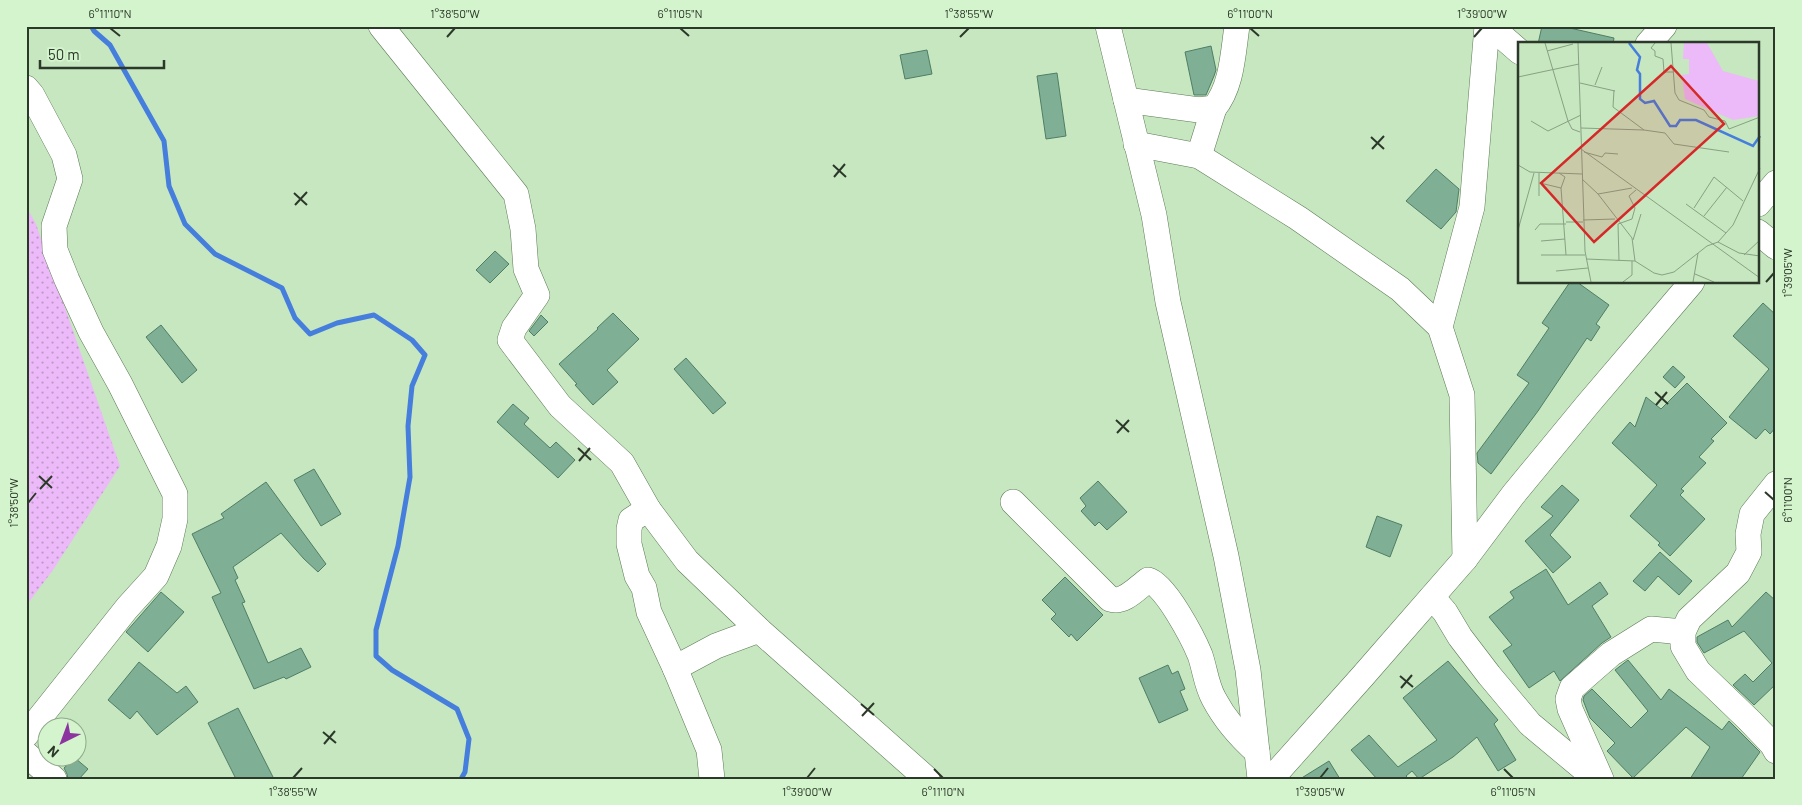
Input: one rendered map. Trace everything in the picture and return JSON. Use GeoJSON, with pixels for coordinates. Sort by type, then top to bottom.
{"type":"FeatureCollection","features":[{"type":"Feature","properties":{"kind":"street"},"geometry":{"type":"LineString","coordinates":[[381,26],[516,194],[523,229],[526,269],[536,295],[514,328],[510,340],[560,406],[622,463],[648,509],[687,561],[759,630],[926,779]]}},
{"type":"Feature","properties":{"kind":"street"},"geometry":{"type":"LineString","coordinates":[[1108,26],[1154,215],[1168,302],[1226,556],[1248,670],[1260,779]]}},
{"type":"Feature","properties":{"kind":"street"},"geometry":{"type":"LineString","coordinates":[[1199,156],[1214,108],[1222,99],[1230,73],[1237,26]]}},
{"type":"Feature","properties":{"kind":"street"},"geometry":{"type":"LineString","coordinates":[[1489,26],[1518,50]]}},
{"type":"Feature","properties":{"kind":"street"},"geometry":{"type":"LineString","coordinates":[[1440,327],[1472,207],[1489,26]]}},
{"type":"Feature","properties":{"kind":"street"},"geometry":{"type":"LineString","coordinates":[[1650,42],[1664,26]]}},
{"type":"Feature","properties":{"kind":"street"},"geometry":{"type":"LineString","coordinates":[[26,88],[32,95],[64,155],[70,179],[54,226],[55,250],[91,332],[120,384],[175,494],[175,519],[169,546],[156,576],[127,608],[26,735]]}},
{"type":"Feature","properties":{"kind":"street"},"geometry":{"type":"LineString","coordinates":[[1126,100],[1199,110],[1214,108]]}},
{"type":"Feature","properties":{"kind":"street"},"geometry":{"type":"LineString","coordinates":[[1136,144],[1199,156],[1298,218],[1400,290],[1440,327],[1462,395],[1465,559]]}},
{"type":"Feature","properties":{"kind":"street"},"geometry":{"type":"LineString","coordinates":[[1760,202],[1776,183]]}},
{"type":"Feature","properties":{"kind":"street"},"geometry":{"type":"LineString","coordinates":[[1760,234],[1776,247]]}},
{"type":"Feature","properties":{"kind":"street"},"geometry":{"type":"LineString","coordinates":[[1271,779],[1465,559],[1513,495],[1690,284]]}},
{"type":"Feature","properties":{"kind":"street"},"geometry":{"type":"LineString","coordinates":[[1776,484],[1752,514],[1748,534],[1749,552],[1738,573],[1690,620],[1683,632],[1683,646],[1698,671],[1750,721],[1772,744],[1776,751]]}},
{"type":"Feature","properties":{"kind":"street"},"geometry":{"type":"LineString","coordinates":[[1013,502],[1110,599],[1121,600],[1148,580],[1153,581],[1159,586],[1183,621],[1200,655],[1212,696],[1226,720],[1241,738],[1257,752]]}},
{"type":"Feature","properties":{"kind":"street"},"geometry":{"type":"LineString","coordinates":[[648,509],[631,520],[629,529],[629,544],[636,576],[644,588],[649,612],[675,668],[709,750],[712,779]]}},
{"type":"Feature","properties":{"kind":"street"},"geometry":{"type":"LineString","coordinates":[[1432,597],[1445,612],[1460,637],[1488,675],[1530,724],[1596,779]]}},
{"type":"Feature","properties":{"kind":"street"},"geometry":{"type":"LineString","coordinates":[[1601,779],[1570,709],[1568,699],[1572,688],[1611,654],[1651,629],[1683,632]]}},
{"type":"Feature","properties":{"kind":"street"},"geometry":{"type":"LineString","coordinates":[[675,668],[716,646],[759,630]]}},
{"type":"Feature","properties":{"kind":"street"},"geometry":{"type":"LineString","coordinates":[[26,754],[54,779]]}},
{"type":"Feature","properties":{"kind":"shaded area"},"geometry":{"type":"Polygon","coordinates":[[[26,206],[36,224],[120,466],[53,570],[26,606],[26,206]]]}},
{"type":"Feature","properties":{"kind":"building"},"geometry":{"type":"Polygon","coordinates":[[[1542,26],[1561,26],[1614,38],[1613,42],[1538,42],[1542,26]]]}},
{"type":"Feature","properties":{"kind":"building"},"geometry":{"type":"Polygon","coordinates":[[[1211,46],[1216,70],[1214,76],[1206,95],[1194,95],[1185,52],[1211,46]]]}},
{"type":"Feature","properties":{"kind":"building"},"geometry":{"type":"Polygon","coordinates":[[[927,50],[932,74],[905,79],[900,55],[927,50]]]}},
{"type":"Feature","properties":{"kind":"building"},"geometry":{"type":"Polygon","coordinates":[[[1057,73],[1066,136],[1046,139],[1037,76],[1057,73]]]}},
{"type":"Feature","properties":{"kind":"building"},"geometry":{"type":"Polygon","coordinates":[[[1436,169],[1459,189],[1456,212],[1441,229],[1406,201],[1436,169]]]}},
{"type":"Feature","properties":{"kind":"building"},"geometry":{"type":"Polygon","coordinates":[[[495,251],[509,264],[490,283],[476,270],[495,251]]]}},
{"type":"Feature","properties":{"kind":"building"},"geometry":{"type":"Polygon","coordinates":[[[1569,284],[1580,284],[1609,305],[1596,324],[1600,327],[1591,341],[1587,338],[1538,411],[1491,474],[1478,463],[1477,453],[1529,383],[1517,375],[1549,328],[1542,323],[1569,284]]]}},
{"type":"Feature","properties":{"kind":"building"},"geometry":{"type":"Polygon","coordinates":[[[1763,303],[1776,315],[1776,427],[1770,434],[1765,429],[1756,439],[1729,417],[1769,369],[1733,336],[1763,303]]]}},
{"type":"Feature","properties":{"kind":"building"},"geometry":{"type":"Polygon","coordinates":[[[613,313],[639,339],[607,370],[618,382],[593,405],[559,364],[613,313]]]}},
{"type":"Feature","properties":{"kind":"building"},"geometry":{"type":"Polygon","coordinates":[[[541,315],[548,322],[534,336],[529,331],[541,315]]]}},
{"type":"Feature","properties":{"kind":"building"},"geometry":{"type":"Polygon","coordinates":[[[161,325],[197,370],[182,383],[146,337],[161,325]]]}},
{"type":"Feature","properties":{"kind":"building"},"geometry":{"type":"Polygon","coordinates":[[[686,358],[726,403],[713,414],[674,369],[686,358]]]}},
{"type":"Feature","properties":{"kind":"building"},"geometry":{"type":"Polygon","coordinates":[[[1673,366],[1685,377],[1675,388],[1663,377],[1673,366]]]}},
{"type":"Feature","properties":{"kind":"building"},"geometry":{"type":"Polygon","coordinates":[[[1687,383],[1727,423],[1711,439],[1714,441],[1699,457],[1706,463],[1681,489],[1684,491],[1680,495],[1705,519],[1670,556],[1658,545],[1660,543],[1630,516],[1657,485],[1612,443],[1630,422],[1635,427],[1646,397],[1661,409],[1687,383]]]}},
{"type":"Feature","properties":{"kind":"building"},"geometry":{"type":"Polygon","coordinates":[[[513,404],[529,418],[524,424],[550,448],[556,442],[575,460],[558,478],[497,422],[513,404]]]}},
{"type":"Feature","properties":{"kind":"building"},"geometry":{"type":"Polygon","coordinates":[[[314,469],[341,514],[321,526],[294,480],[314,469]]]}},
{"type":"Feature","properties":{"kind":"building"},"geometry":{"type":"Polygon","coordinates":[[[1098,481],[1127,512],[1107,530],[1099,522],[1095,526],[1081,511],[1086,506],[1080,498],[1098,481]]]}},
{"type":"Feature","properties":{"kind":"building"},"geometry":{"type":"Polygon","coordinates":[[[266,482],[326,564],[318,572],[281,533],[233,567],[238,578],[235,580],[245,602],[242,603],[268,663],[301,648],[311,667],[286,679],[284,677],[254,689],[212,597],[221,593],[192,534],[224,518],[221,514],[266,482]]]}},
{"type":"Feature","properties":{"kind":"building"},"geometry":{"type":"Polygon","coordinates":[[[1562,485],[1579,500],[1550,535],[1571,557],[1553,573],[1525,541],[1553,516],[1541,507],[1562,485]]]}},
{"type":"Feature","properties":{"kind":"building"},"geometry":{"type":"Polygon","coordinates":[[[1377,516],[1402,525],[1390,557],[1366,547],[1377,516]]]}},
{"type":"Feature","properties":{"kind":"building"},"geometry":{"type":"Polygon","coordinates":[[[1660,552],[1692,581],[1679,595],[1658,576],[1645,591],[1633,581],[1660,552]]]}},
{"type":"Feature","properties":{"kind":"building"},"geometry":{"type":"Polygon","coordinates":[[[1546,569],[1568,605],[1600,582],[1608,594],[1592,606],[1611,637],[1560,681],[1554,671],[1529,688],[1503,651],[1512,645],[1489,617],[1514,598],[1510,592],[1546,569]]]}},
{"type":"Feature","properties":{"kind":"building"},"geometry":{"type":"Polygon","coordinates":[[[1065,577],[1103,615],[1077,641],[1071,634],[1069,637],[1051,619],[1056,614],[1042,600],[1065,577]]]}},
{"type":"Feature","properties":{"kind":"building"},"geometry":{"type":"Polygon","coordinates":[[[161,592],[184,612],[148,652],[126,632],[161,592]]]}},
{"type":"Feature","properties":{"kind":"building"},"geometry":{"type":"Polygon","coordinates":[[[1766,592],[1776,601],[1776,684],[1754,705],[1733,685],[1745,674],[1753,682],[1772,663],[1744,631],[1704,653],[1697,642],[1697,637],[1728,620],[1732,627],[1766,592]]]}},
{"type":"Feature","properties":{"kind":"building"},"geometry":{"type":"Polygon","coordinates":[[[1628,660],[1661,700],[1669,689],[1722,730],[1729,721],[1760,752],[1741,779],[1690,779],[1710,747],[1686,727],[1633,778],[1607,751],[1615,743],[1590,718],[1583,700],[1584,696],[1592,689],[1631,728],[1648,711],[1615,670],[1628,660]]]}},
{"type":"Feature","properties":{"kind":"building"},"geometry":{"type":"Polygon","coordinates":[[[1448,661],[1498,720],[1494,724],[1516,760],[1498,771],[1477,737],[1453,757],[1419,779],[1412,771],[1406,776],[1409,779],[1377,779],[1351,750],[1369,735],[1398,767],[1437,740],[1403,698],[1448,661]]]}},
{"type":"Feature","properties":{"kind":"building"},"geometry":{"type":"Polygon","coordinates":[[[139,662],[177,693],[186,686],[198,702],[157,735],[137,711],[130,719],[108,700],[139,662]]]}},
{"type":"Feature","properties":{"kind":"building"},"geometry":{"type":"Polygon","coordinates":[[[1168,665],[1172,674],[1178,671],[1185,689],[1180,691],[1188,710],[1159,723],[1139,678],[1168,665]]]}},
{"type":"Feature","properties":{"kind":"building"},"geometry":{"type":"Polygon","coordinates":[[[238,708],[274,779],[236,779],[208,723],[238,708]]]}},
{"type":"Feature","properties":{"kind":"building"},"geometry":{"type":"Polygon","coordinates":[[[1329,761],[1340,779],[1300,779],[1329,761]]]}},
{"type":"Feature","properties":{"kind":"building"},"geometry":{"type":"Polygon","coordinates":[[[64,768],[88,769],[79,779],[68,779],[64,768]]]}},
{"type":"Feature","properties":{"kind":"waterway"},"geometry":{"type":"LineString","coordinates":[[91,26],[110,45],[164,141],[169,186],[185,224],[215,254],[282,288],[295,318],[310,334],[337,323],[374,315],[412,340],[425,355],[412,386],[408,426],[410,477],[398,546],[376,630],[376,656],[392,670],[457,709],[469,739],[465,772],[461,779]]}}]}
